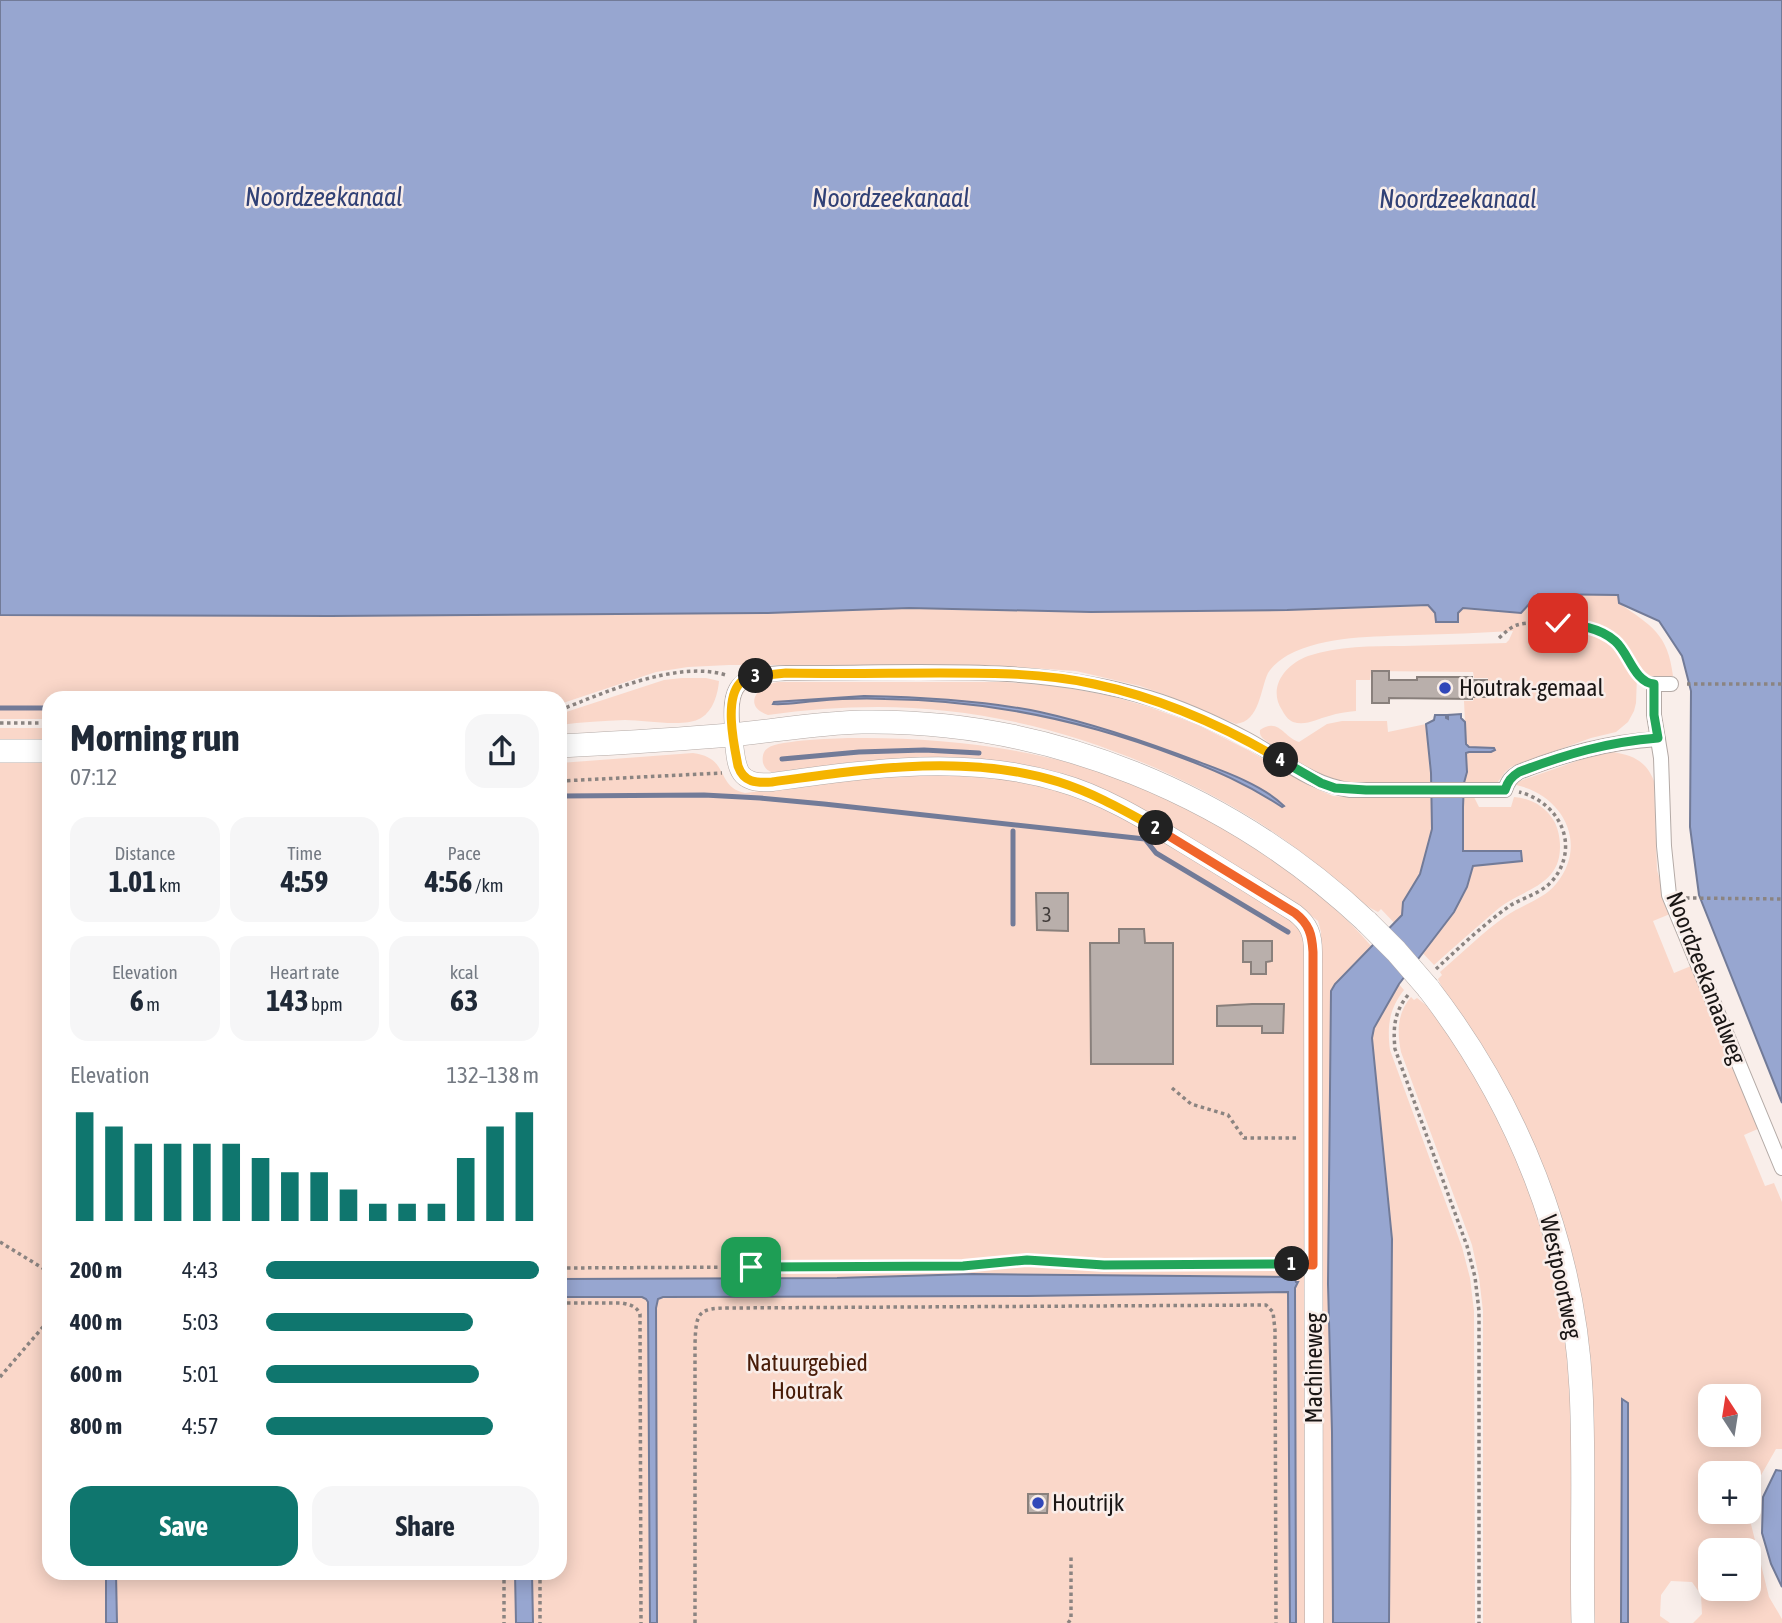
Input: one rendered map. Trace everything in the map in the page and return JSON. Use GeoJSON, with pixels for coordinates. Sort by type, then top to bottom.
{"type":"FeatureCollection","features":[{"type":"Feature","properties":{"kind":"main road","name":"Westpoortweg"},"geometry":{"type":"LineString","coordinates":[[733,735],[823,724],[901,723],[990,732],[1071,751],[1148,778],[1216,810],[1295,861],[1339,896],[1396,951],[1467,1043],[1499,1097],[1534,1172],[1559,1250],[1572,1316],[1581,1388],[1581,1623]]}},
{"type":"Feature","properties":{"kind":"main road"},"geometry":{"type":"LineString","coordinates":[[567,746],[733,735]]}},
{"type":"Feature","properties":{"kind":"main road"},"geometry":{"type":"LineString","coordinates":[[0,751],[42,751]]}},
{"type":"Feature","properties":{"kind":"street"},"geometry":{"type":"LineString","coordinates":[[740,772],[732,720],[735,691],[741,681],[751,677],[786,673],[1036,675],[1121,690],[1172,706],[1247,740],[1307,776],[1335,788],[1505,790],[1512,776],[1519,772],[1572,753],[1609,744],[1658,738]]}},
{"type":"Feature","properties":{"kind":"street"},"geometry":{"type":"LineString","coordinates":[[1654,684],[1671,684]]}},
{"type":"Feature","properties":{"kind":"street","name":"Noordzeekanaalweg"},"geometry":{"type":"LineString","coordinates":[[1654,684],[1654,715],[1661,758],[1664,846],[1669,895],[1782,1168]]}},
{"type":"Feature","properties":{"kind":"street","name":"Machineweg"},"geometry":{"type":"LineString","coordinates":[[740,772],[749,780],[761,783],[878,769],[937,766],[992,769],[1057,781],[1103,799],[1158,829],[1295,913],[1308,926],[1313,943],[1314,1623]]}},
{"type":"Feature","properties":{"kind":"path"},"geometry":{"type":"LineString","coordinates":[[1500,638],[1517,625],[1578,625],[1616,642],[1639,677],[1654,684]]}},
{"type":"Feature","properties":{"kind":"path"},"geometry":{"type":"LineString","coordinates":[[567,707],[628,684],[663,675],[719,673],[741,681]]}},
{"type":"Feature","properties":{"kind":"path"},"geometry":{"type":"LineString","coordinates":[[1671,684],[1782,684]]}},
{"type":"Feature","properties":{"kind":"path"},"geometry":{"type":"LineString","coordinates":[[0,723],[42,723]]}},
{"type":"Feature","properties":{"kind":"path"},"geometry":{"type":"LineString","coordinates":[[567,781],[740,772]]}},
{"type":"Feature","properties":{"kind":"path"},"geometry":{"type":"LineString","coordinates":[[1479,1623],[1479,1311],[1475,1278],[1467,1246],[1395,1049],[1393,1028],[1405,998],[1424,984],[1503,911],[1547,886],[1560,867],[1565,844],[1557,817],[1540,800],[1520,792],[1505,790]]}},
{"type":"Feature","properties":{"kind":"path"},"geometry":{"type":"LineString","coordinates":[[1685,898],[1782,899]]}},
{"type":"Feature","properties":{"kind":"path"},"geometry":{"type":"LineString","coordinates":[[1172,1088],[1191,1104],[1228,1115],[1244,1138],[1312,1138]]}},
{"type":"Feature","properties":{"kind":"path"},"geometry":{"type":"LineString","coordinates":[[0,1242],[42,1268]]}},
{"type":"Feature","properties":{"kind":"path"},"geometry":{"type":"LineString","coordinates":[[567,1268],[963,1266],[1027,1260],[1104,1265],[1313,1265]]}},
{"type":"Feature","properties":{"kind":"path"},"geometry":{"type":"LineString","coordinates":[[567,1303],[622,1303],[637,1308],[640,1314],[641,1623]]}},
{"type":"Feature","properties":{"kind":"path"},"geometry":{"type":"LineString","coordinates":[[695,1623],[695,1344],[698,1317],[705,1310],[1266,1305],[1273,1311],[1275,1330],[1276,1623]]}},
{"type":"Feature","properties":{"kind":"path"},"geometry":{"type":"LineString","coordinates":[[0,1377],[42,1328]]}},
{"type":"Feature","properties":{"kind":"path"},"geometry":{"type":"LineString","coordinates":[[1068,1623],[1072,1619],[1071,1557]]}},
{"type":"Feature","properties":{"kind":"path"},"geometry":{"type":"LineString","coordinates":[[504,1580],[504,1623]]}},
{"type":"Feature","properties":{"kind":"path"},"geometry":{"type":"LineString","coordinates":[[540,1580],[540,1623]]}},
{"type":"Feature","properties":{"kind":"green space"},"geometry":{"type":"Polygon","coordinates":[[[1538,594],[1619,595],[1619,603],[1649,625],[1662,640],[1671,661],[1673,676],[1637,676],[1634,711],[1628,722],[1616,732],[1591,738],[1511,767],[1498,782],[1490,783],[1464,783],[1467,772],[1466,753],[1491,752],[1493,748],[1469,747],[1466,744],[1464,701],[1488,698],[1488,678],[1474,678],[1473,672],[1371,671],[1370,680],[1356,680],[1356,711],[1302,723],[1291,721],[1284,713],[1278,701],[1278,685],[1281,677],[1293,665],[1319,653],[1343,648],[1506,643],[1513,631],[1350,638],[1303,648],[1272,667],[1255,711],[1244,722],[1236,724],[1140,686],[1076,671],[986,665],[688,667],[656,672],[567,702],[567,691],[42,691],[42,719],[0,719],[0,615],[768,613],[909,608],[1091,612],[1428,605],[1435,613],[1436,622],[1458,622],[1458,613],[1463,608],[1520,613],[1538,594]]]}},
{"type":"Feature","properties":{"kind":"green space"},"geometry":{"type":"Polygon","coordinates":[[[706,678],[719,681],[712,707],[701,718],[685,723],[625,720],[567,724],[567,712],[664,680],[706,678]]]}},
{"type":"Feature","properties":{"kind":"green space"},"geometry":{"type":"Polygon","coordinates":[[[778,682],[1003,682],[1057,686],[1111,696],[1196,724],[1333,796],[1474,797],[1479,807],[1511,807],[1514,797],[1526,799],[1542,807],[1555,824],[1560,840],[1558,860],[1554,870],[1539,885],[1499,908],[1434,965],[1381,909],[1378,912],[1366,905],[1275,833],[1220,800],[1146,764],[1107,749],[1027,725],[947,711],[858,707],[768,715],[756,706],[755,696],[764,687],[778,682]]]}},
{"type":"Feature","properties":{"kind":"green space"},"geometry":{"type":"Polygon","coordinates":[[[1342,721],[1387,721],[1388,732],[1426,724],[1431,782],[1341,782],[1307,767],[1262,738],[1260,732],[1267,727],[1277,727],[1299,742],[1327,724],[1342,721]]]}},
{"type":"Feature","properties":{"kind":"green space"},"geometry":{"type":"Polygon","coordinates":[[[0,728],[42,728],[42,741],[0,741],[0,728]]]}},
{"type":"Feature","properties":{"kind":"green space"},"geometry":{"type":"Polygon","coordinates":[[[856,738],[935,741],[1015,751],[1094,770],[1167,798],[1246,843],[1312,890],[1361,934],[1372,947],[1369,951],[1404,990],[1390,1018],[1390,1050],[1462,1247],[1470,1278],[1474,1311],[1475,1623],[1322,1623],[1321,932],[1318,921],[1260,883],[1086,782],[1052,772],[881,762],[774,773],[767,770],[763,763],[765,751],[774,745],[856,738]]]}},
{"type":"Feature","properties":{"kind":"green space"},"geometry":{"type":"Polygon","coordinates":[[[1612,752],[1632,757],[1647,768],[1654,781],[1657,870],[1670,914],[1653,921],[1674,973],[1691,966],[1760,1128],[1744,1135],[1765,1186],[1774,1183],[1782,1202],[1782,1449],[1776,1449],[1761,1475],[1761,1461],[1698,1461],[1698,1524],[1751,1524],[1754,1538],[1698,1538],[1698,1591],[1692,1582],[1671,1581],[1661,1595],[1660,1616],[1670,1623],[1628,1623],[1628,1404],[1622,1623],[1590,1623],[1591,1397],[1504,1084],[1438,979],[1442,975],[1440,972],[1489,929],[1551,889],[1566,869],[1570,838],[1566,823],[1547,799],[1533,790],[1516,785],[1517,782],[1597,754],[1612,752]]]}},
{"type":"Feature","properties":{"kind":"green space","name":"Natuurgebied Houtrak"},"geometry":{"type":"Polygon","coordinates":[[[693,753],[713,761],[730,785],[745,793],[869,778],[942,774],[1013,780],[1071,794],[1119,816],[1293,921],[1304,940],[1305,1255],[1293,1258],[1293,1270],[1304,1274],[1305,1279],[1307,1623],[0,1623],[0,762],[42,762],[42,1580],[567,1580],[567,762],[693,753]]]}},
{"type":"Feature","properties":{"kind":"green space"},"geometry":{"type":"Polygon","coordinates":[[[1411,997],[1426,1005],[1474,1074],[1504,1130],[1541,1219],[1564,1319],[1570,1372],[1571,1623],[1483,1623],[1483,1311],[1472,1245],[1401,1052],[1399,1023],[1411,997]]]}},
{"type":"Feature","properties":{"kind":"green space"},"geometry":{"type":"Polygon","coordinates":[[[1761,1565],[1769,1597],[1782,1623],[1693,1623],[1702,1614],[1701,1601],[1761,1601],[1761,1565]]]}},
{"type":"Feature","properties":{"kind":"water","name":"Noordzeekanaal"},"geometry":{"type":"Polygon","coordinates":[[[0,0],[1782,0],[1782,1103],[1699,895],[1690,827],[1691,691],[1682,656],[1659,621],[1619,603],[1618,595],[1538,594],[1521,613],[1463,608],[1458,613],[1458,622],[1436,622],[1435,613],[1428,605],[1091,612],[909,608],[768,613],[0,615],[0,0]]]}},
{"type":"Feature","properties":{"kind":"water"},"geometry":{"type":"Polygon","coordinates":[[[864,696],[974,702],[1060,717],[1140,741],[1221,770],[1255,786],[1284,806],[1231,778],[1142,743],[1033,714],[922,700],[850,699],[773,704],[864,696]]]}},
{"type":"Feature","properties":{"kind":"water"},"geometry":{"type":"Polygon","coordinates":[[[1461,714],[1465,722],[1466,744],[1469,747],[1495,750],[1466,753],[1463,851],[1521,851],[1522,861],[1473,866],[1467,887],[1454,912],[1399,984],[1374,1028],[1372,1038],[1392,1239],[1389,1623],[1333,1623],[1328,1284],[1331,991],[1402,915],[1403,902],[1420,874],[1432,829],[1431,773],[1426,724],[1434,720],[1435,715],[1446,715],[1448,719],[1448,715],[1461,714]]]}},
{"type":"Feature","properties":{"kind":"water"},"geometry":{"type":"Polygon","coordinates":[[[972,1274],[1294,1277],[1298,1282],[1295,1288],[1296,1623],[1290,1623],[1288,1292],[658,1299],[657,1623],[650,1623],[648,1302],[642,1297],[567,1297],[567,1279],[837,1278],[972,1274]]]}},
{"type":"Feature","properties":{"kind":"water"},"geometry":{"type":"Polygon","coordinates":[[[1622,1399],[1628,1403],[1628,1623],[1621,1623],[1622,1399]]]}},
{"type":"Feature","properties":{"kind":"water"},"geometry":{"type":"Polygon","coordinates":[[[1776,1470],[1782,1471],[1782,1587],[1771,1564],[1762,1533],[1763,1497],[1776,1470]]]}},
{"type":"Feature","properties":{"kind":"water"},"geometry":{"type":"Polygon","coordinates":[[[106,1580],[116,1580],[117,1623],[106,1623],[106,1580]]]}},
{"type":"Feature","properties":{"kind":"water"},"geometry":{"type":"Polygon","coordinates":[[[515,1580],[532,1580],[533,1623],[516,1623],[515,1580]]]}},
{"type":"Feature","properties":{"kind":"building"},"geometry":{"type":"Polygon","coordinates":[[[1372,671],[1389,671],[1389,680],[1472,677],[1472,680],[1487,680],[1487,697],[1389,698],[1389,703],[1372,703],[1372,671]]]}},
{"type":"Feature","properties":{"kind":"building"},"geometry":{"type":"Polygon","coordinates":[[[1036,893],[1068,893],[1068,931],[1037,930],[1036,893]]]}},
{"type":"Feature","properties":{"kind":"building"},"geometry":{"type":"Polygon","coordinates":[[[1119,929],[1144,929],[1145,943],[1173,943],[1173,1064],[1091,1064],[1090,943],[1119,943],[1119,929]]]}},
{"type":"Feature","properties":{"kind":"building"},"geometry":{"type":"Polygon","coordinates":[[[1243,941],[1272,941],[1272,961],[1266,962],[1266,974],[1251,974],[1251,962],[1243,962],[1243,941]]]}},
{"type":"Feature","properties":{"kind":"building"},"geometry":{"type":"Polygon","coordinates":[[[1284,1004],[1283,1033],[1262,1033],[1262,1026],[1217,1026],[1217,1006],[1284,1004]]]}},
{"type":"Feature","properties":{"kind":"building","name":"Houtrijk"},"geometry":{"type":"Polygon","coordinates":[[[1028,1494],[1048,1494],[1047,1513],[1028,1513],[1028,1494]]]}},
{"type":"Feature","properties":{"kind":"waterway"},"geometry":{"type":"LineString","coordinates":[[0,708],[42,708]]}},
{"type":"Feature","properties":{"kind":"waterway"},"geometry":{"type":"LineString","coordinates":[[782,759],[859,752],[924,750],[979,753]]}},
{"type":"Feature","properties":{"kind":"waterway"},"geometry":{"type":"LineString","coordinates":[[567,796],[704,795],[760,798],[1145,839],[1156,853],[1288,932]]}},
{"type":"Feature","properties":{"kind":"waterway"},"geometry":{"type":"LineString","coordinates":[[1013,831],[1013,924]]}},
{"type":"Feature","properties":{"kind":"place","name":"Houtrak-gemaal"},"geometry":{"type":"Point","coordinates":[1445,688]}},
{"type":"Feature","properties":{"kind":"place","name":"Houtrijk"},"geometry":{"type":"Point","coordinates":[1038,1503]}},
{"type":"Feature","properties":{"kind":"route"},"geometry":{"type":"LineString","coordinates":[[751,1267],[963,1266],[1027,1260],[1104,1265],[1313,1265],[1313,952],[1308,926],[1295,913],[1124,810],[1057,781],[1008,771],[937,766],[898,767],[761,783],[749,780],[740,772],[738,766],[732,720],[732,702],[741,681],[764,674],[786,673],[980,673],[1065,679],[1121,690],[1172,706],[1247,740],[1307,776],[1335,788],[1505,790],[1512,776],[1519,772],[1572,753],[1631,740],[1658,738],[1654,715],[1654,684],[1639,677],[1624,652],[1607,636],[1578,625],[1558,623]]}}]}
